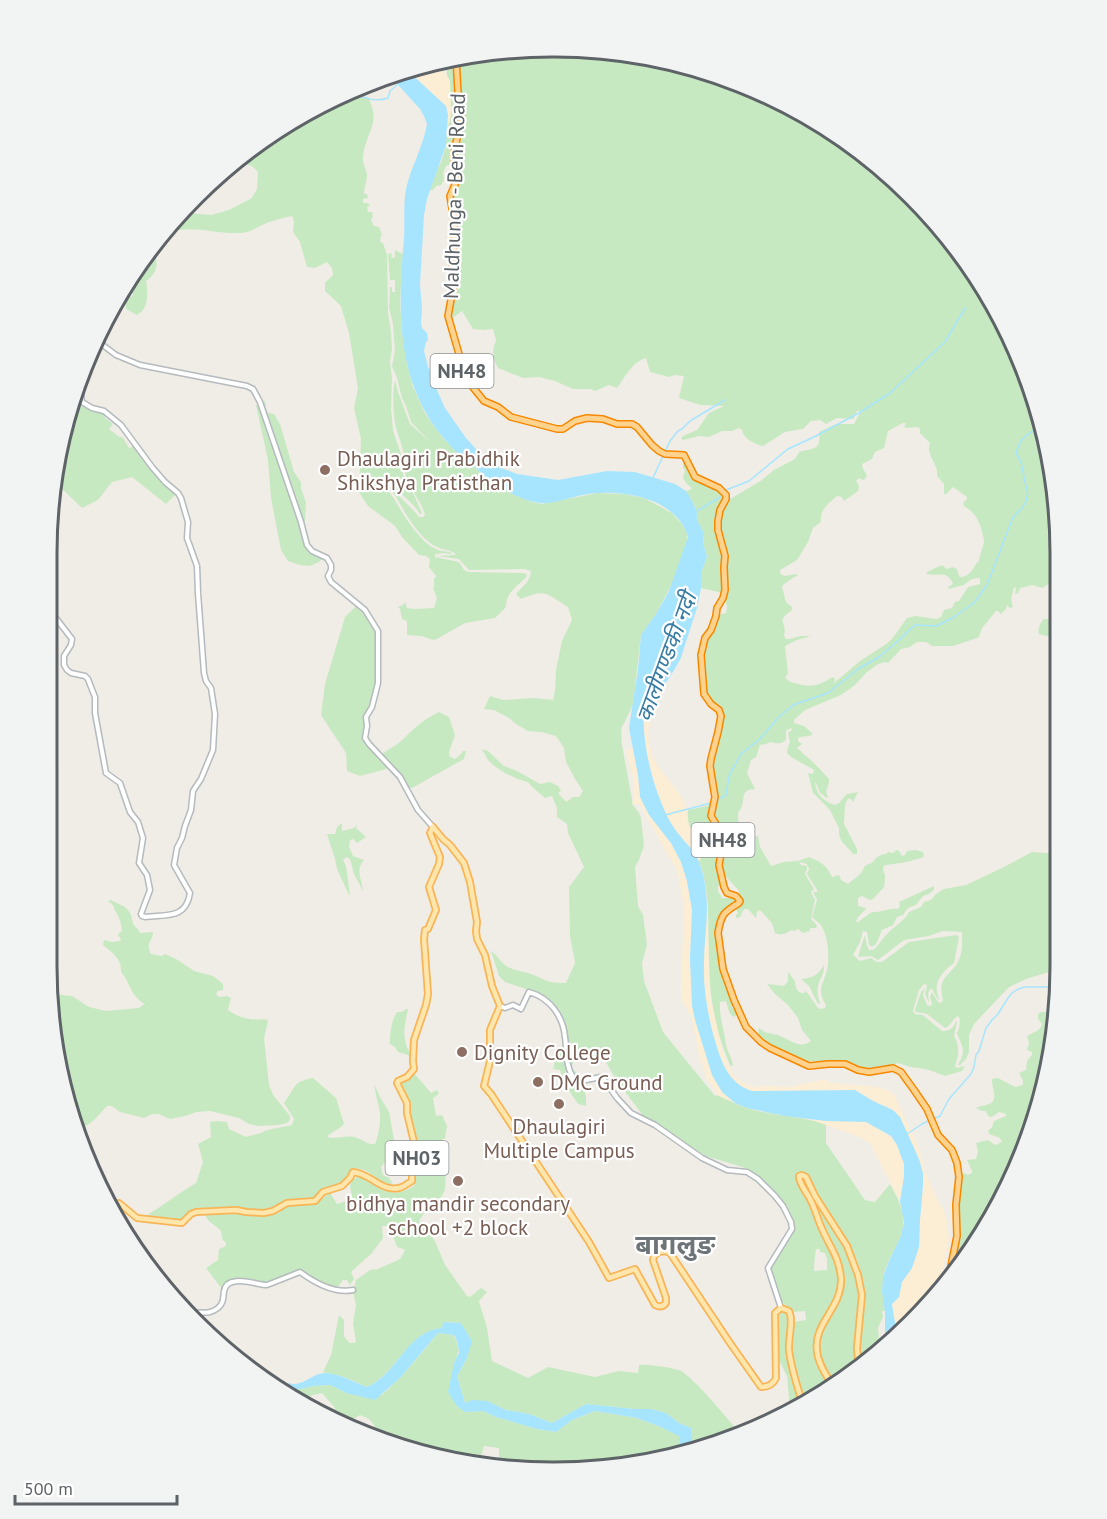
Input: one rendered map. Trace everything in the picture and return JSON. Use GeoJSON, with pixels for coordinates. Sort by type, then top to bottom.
{"type":"FeatureCollection","features":[{"type":"Feature","properties":{"kind":"highway","name":"Maldhunga - Beni Road"},"geometry":{"type":"LineString","coordinates":[[457,67],[462,111],[454,154],[456,183],[450,194],[454,220],[452,258],[454,283],[448,316],[462,371],[482,399],[511,417],[561,430],[575,421],[587,418],[617,424],[633,424],[656,449],[665,454],[684,455],[695,477],[719,488],[727,496],[720,509],[718,525],[725,556],[725,590],[711,630],[705,638],[701,655],[704,694],[719,710],[721,716],[710,766],[715,797],[711,816],[724,837],[719,865],[725,891],[736,896],[740,901],[726,911],[719,928],[723,969],[743,1022],[751,1033],[770,1048],[809,1066],[845,1065],[869,1072],[893,1068],[906,1078],[929,1113],[939,1137],[955,1154],[959,1177],[956,1205],[957,1236],[952,1261]]}},
{"type":"Feature","properties":{"kind":"main road"},"geometry":{"type":"LineString","coordinates":[[433,827],[464,863],[477,922],[477,939],[485,954],[492,986],[500,1006],[490,1030],[490,1061],[484,1086],[548,1183],[566,1206],[609,1278],[635,1269],[655,1305],[662,1306],[666,1300],[653,1260],[659,1252],[670,1253],[761,1387],[769,1386],[775,1380],[777,1371],[775,1313],[781,1308],[788,1310],[791,1315],[789,1352],[800,1396]]}},
{"type":"Feature","properties":{"kind":"main road","name":"NH03"},"geometry":{"type":"LineString","coordinates":[[118,1203],[137,1218],[182,1223],[196,1212],[236,1210],[264,1213],[287,1203],[310,1202],[323,1192],[342,1186],[353,1172],[363,1174],[388,1188],[402,1187],[412,1181],[412,1174],[418,1168],[418,1163],[408,1120],[407,1103],[397,1083],[414,1069],[414,1040],[428,994],[424,934],[436,910],[429,887],[440,857],[430,833],[433,827]]}},
{"type":"Feature","properties":{"kind":"main road"},"geometry":{"type":"LineString","coordinates":[[829,1378],[820,1362],[816,1346],[819,1331],[839,1296],[840,1269],[837,1257],[799,1180],[800,1175],[806,1177],[815,1196],[847,1246],[858,1275],[862,1295],[858,1358]]}},
{"type":"Feature","properties":{"kind":"street"},"geometry":{"type":"LineString","coordinates":[[103,345],[140,365],[247,386],[256,393],[302,522],[307,545],[312,551],[327,558],[331,565],[328,576],[331,582],[365,610],[378,631],[378,683],[374,703],[366,717],[367,726],[364,738],[400,777],[418,810],[433,827]]}},
{"type":"Feature","properties":{"kind":"street"},"geometry":{"type":"LineString","coordinates":[[57,620],[72,639],[64,656],[64,665],[67,670],[85,676],[95,697],[95,712],[106,773],[122,786],[130,812],[138,822],[143,838],[139,863],[147,875],[150,890],[141,914],[145,917],[175,915],[186,905],[190,893],[175,867],[175,856],[191,810],[193,791],[212,755],[215,735],[211,688],[204,673],[197,566],[187,538],[188,522],[182,498],[152,467],[121,425],[104,411],[82,402],[82,399]]}},
{"type":"Feature","properties":{"kind":"street"},"geometry":{"type":"LineString","coordinates":[[500,1006],[507,1008],[513,1005],[521,1009],[529,992],[545,999],[562,1023],[568,1066],[574,1078],[580,1081],[601,1077],[632,1113],[655,1125],[702,1158],[730,1171],[747,1172],[758,1179],[775,1196],[785,1209],[792,1229],[768,1268],[781,1308]]}},
{"type":"Feature","properties":{"kind":"street"},"geometry":{"type":"LineString","coordinates":[[198,1312],[209,1313],[218,1308],[223,1303],[226,1286],[238,1281],[253,1281],[267,1285],[300,1272],[323,1286],[346,1291],[353,1290]]}},
{"type":"Feature","properties":{"kind":"green space"},"geometry":{"type":"Polygon","coordinates":[[[554,57],[618,61],[650,67],[713,83],[744,95],[773,108],[829,141],[881,180],[905,202],[947,251],[983,305],[999,334],[1024,394],[1040,457],[1049,521],[1050,584],[1042,588],[1033,585],[1020,588],[1015,594],[1016,588],[1014,587],[1011,600],[1013,607],[1010,608],[1007,605],[1001,614],[996,611],[982,628],[979,637],[953,646],[932,646],[926,642],[917,642],[901,649],[888,663],[878,664],[841,695],[805,710],[794,720],[794,723],[804,726],[812,733],[812,735],[798,738],[802,744],[797,748],[829,779],[827,798],[820,793],[815,783],[821,797],[835,805],[847,794],[858,792],[853,802],[850,798],[847,800],[844,824],[857,849],[857,854],[853,854],[842,842],[839,828],[830,810],[813,793],[808,773],[813,774],[814,770],[787,753],[790,742],[788,733],[792,730],[791,728],[786,731],[784,742],[760,745],[756,757],[751,760],[747,773],[755,789],[746,792],[738,815],[745,845],[748,845],[752,836],[758,836],[760,847],[771,866],[809,857],[825,866],[832,877],[839,875],[841,880],[848,884],[861,873],[866,865],[888,852],[893,853],[896,850],[902,856],[907,851],[923,852],[924,857],[884,866],[884,887],[873,899],[862,896],[858,898],[858,906],[866,909],[856,922],[872,912],[897,909],[900,907],[899,902],[934,886],[934,890],[923,896],[916,905],[908,908],[903,915],[897,917],[893,925],[882,930],[876,944],[872,947],[869,945],[867,932],[863,931],[853,955],[860,961],[871,958],[882,962],[909,942],[956,935],[959,937],[954,963],[945,970],[937,984],[940,1000],[930,989],[929,1003],[925,994],[927,985],[924,984],[919,990],[913,1011],[915,1014],[923,1015],[942,1031],[947,1031],[957,1022],[954,1036],[958,1051],[955,1066],[957,1068],[965,1066],[962,1071],[945,1076],[898,1063],[875,1070],[866,1069],[837,1061],[807,1061],[771,1046],[758,1034],[759,1028],[794,1043],[803,1044],[811,1041],[788,1005],[767,984],[784,986],[788,981],[788,972],[795,981],[798,991],[804,993],[806,991],[818,1008],[825,1008],[826,1005],[821,995],[821,988],[828,966],[827,942],[822,927],[812,917],[817,900],[813,892],[817,890],[807,874],[809,869],[807,864],[799,862],[807,866],[805,874],[814,889],[811,892],[815,900],[811,919],[817,927],[810,928],[810,931],[803,933],[798,929],[777,934],[772,923],[760,910],[756,918],[748,909],[744,909],[740,917],[736,918],[738,913],[735,908],[741,904],[737,895],[739,891],[724,874],[720,865],[725,837],[714,818],[712,777],[723,714],[704,690],[703,654],[706,640],[711,634],[718,615],[726,613],[727,608],[720,527],[721,513],[727,501],[795,459],[799,452],[818,446],[819,432],[836,424],[854,424],[860,411],[857,411],[852,419],[837,418],[826,424],[820,420],[811,421],[803,429],[785,432],[763,446],[747,439],[739,428],[722,431],[709,437],[699,436],[683,440],[681,438],[683,436],[697,430],[709,413],[724,406],[700,405],[679,398],[684,376],[669,377],[650,372],[646,358],[633,366],[617,388],[609,385],[595,391],[573,389],[539,377],[523,378],[498,368],[493,354],[496,341],[493,329],[473,329],[462,311],[451,319],[456,292],[456,236],[452,199],[455,187],[450,180],[456,167],[460,101],[458,67],[489,61],[554,57]],[[906,423],[888,431],[884,448],[875,452],[872,459],[862,464],[867,475],[865,479],[859,478],[856,481],[859,486],[858,491],[844,501],[842,497],[837,496],[828,504],[823,510],[821,522],[813,528],[797,560],[780,570],[784,576],[797,574],[782,587],[786,602],[792,607],[783,620],[784,636],[790,639],[811,636],[785,646],[788,674],[785,677],[791,682],[813,685],[833,677],[834,683],[860,661],[892,639],[907,618],[915,616],[937,619],[941,617],[944,610],[952,608],[955,602],[959,601],[968,587],[980,584],[980,579],[977,578],[949,589],[948,587],[953,584],[951,579],[945,575],[927,574],[942,565],[947,569],[953,567],[957,569],[961,577],[967,575],[979,561],[984,539],[978,520],[964,506],[963,503],[967,497],[953,487],[944,494],[944,484],[937,476],[936,467],[929,452],[930,443],[920,433],[920,429],[904,427],[906,423]]]}},
{"type":"Feature","properties":{"kind":"green space"},"geometry":{"type":"Polygon","coordinates":[[[455,67],[461,112],[451,164],[446,166],[441,185],[436,186],[432,191],[428,188],[441,162],[446,146],[446,130],[450,121],[450,81],[447,69],[455,67]]]}},
{"type":"Feature","properties":{"kind":"green space"},"geometry":{"type":"Polygon","coordinates":[[[361,96],[369,99],[374,115],[363,156],[367,175],[364,194],[367,194],[368,198],[363,199],[363,203],[368,203],[370,206],[367,207],[368,212],[372,212],[371,220],[374,226],[379,227],[382,235],[380,242],[383,243],[387,255],[388,312],[392,348],[390,362],[393,431],[402,457],[403,474],[422,513],[420,514],[410,501],[390,483],[387,482],[385,486],[422,538],[434,548],[452,554],[435,554],[435,557],[459,562],[464,570],[469,572],[526,574],[527,576],[510,594],[506,607],[495,618],[465,623],[433,640],[407,635],[407,621],[402,619],[398,607],[405,602],[407,608],[434,608],[437,598],[433,588],[436,576],[429,567],[430,559],[419,555],[395,526],[368,506],[359,492],[361,439],[354,408],[358,388],[349,333],[341,306],[325,291],[325,283],[333,275],[332,268],[327,262],[315,268],[307,267],[300,242],[293,232],[292,216],[245,232],[177,230],[192,213],[211,215],[229,210],[252,198],[257,189],[258,172],[252,166],[246,164],[305,124],[361,96]]]}},
{"type":"Feature","properties":{"kind":"green space"},"geometry":{"type":"Polygon","coordinates":[[[395,250],[403,254],[400,301],[402,333],[413,387],[434,426],[464,459],[500,488],[532,502],[542,504],[598,493],[624,494],[644,498],[672,513],[687,533],[687,542],[673,582],[656,614],[641,635],[633,705],[621,729],[633,805],[641,818],[644,846],[635,867],[638,906],[643,915],[647,945],[642,963],[644,981],[663,1032],[715,1096],[757,1111],[826,1124],[826,1143],[865,1200],[875,1202],[890,1184],[902,1212],[901,1235],[884,1273],[885,1311],[882,1311],[883,1317],[878,1328],[879,1341],[859,1356],[864,1285],[857,1260],[815,1194],[806,1175],[798,1175],[797,1180],[809,1199],[820,1231],[837,1261],[839,1282],[838,1290],[816,1330],[813,1346],[816,1360],[827,1379],[806,1393],[801,1390],[792,1351],[794,1322],[806,1320],[805,1311],[794,1312],[784,1304],[770,1268],[793,1223],[787,1206],[749,1169],[706,1156],[644,1117],[604,1059],[586,1061],[584,1056],[575,1058],[571,1068],[581,1076],[586,1098],[586,1106],[578,1104],[564,1083],[560,1070],[553,1069],[557,1054],[568,1051],[566,1030],[559,1009],[541,994],[505,982],[499,976],[491,951],[510,968],[554,983],[566,983],[575,963],[570,936],[569,887],[584,867],[568,833],[567,824],[557,817],[557,808],[552,796],[545,798],[528,782],[497,768],[488,760],[482,749],[488,751],[504,766],[540,784],[550,782],[558,786],[561,791],[558,793],[566,802],[573,797],[579,797],[583,791],[566,762],[564,748],[556,736],[528,731],[494,710],[484,709],[490,696],[503,700],[534,698],[553,700],[562,641],[572,620],[568,607],[546,594],[536,594],[521,599],[516,594],[528,581],[531,571],[524,569],[469,570],[459,559],[437,556],[456,554],[436,547],[422,536],[390,489],[389,485],[419,517],[425,515],[406,477],[405,458],[395,420],[393,398],[395,380],[410,424],[429,441],[411,422],[392,366],[395,350],[389,308],[390,287],[392,287],[392,292],[395,292],[395,280],[390,280],[388,254],[392,253],[391,257],[395,258],[395,250]],[[816,1249],[814,1271],[827,1270],[825,1253],[820,1252],[820,1249],[816,1249]]]}},
{"type":"Feature","properties":{"kind":"green space"},"geometry":{"type":"Polygon","coordinates":[[[155,258],[154,274],[146,281],[146,305],[137,315],[126,309],[126,302],[133,295],[132,292],[155,258]]]}},
{"type":"Feature","properties":{"kind":"green space"},"geometry":{"type":"Polygon","coordinates":[[[265,401],[268,413],[274,414],[280,424],[294,472],[301,482],[306,503],[305,521],[301,524],[307,547],[324,557],[310,566],[288,561],[281,550],[271,498],[268,460],[256,405],[265,401]]]}},
{"type":"Feature","properties":{"kind":"green space"},"geometry":{"type":"Polygon","coordinates":[[[81,402],[107,415],[104,417],[113,424],[109,429],[123,438],[129,448],[134,446],[176,494],[166,504],[132,477],[112,482],[98,500],[82,508],[61,488],[81,402]]]}},
{"type":"Feature","properties":{"kind":"green space"},"geometry":{"type":"Polygon","coordinates":[[[683,458],[696,481],[716,488],[725,495],[718,515],[724,553],[722,593],[701,588],[701,573],[707,557],[696,509],[686,491],[692,488],[683,478],[685,470],[683,458]]]}},
{"type":"Feature","properties":{"kind":"green space"},"geometry":{"type":"Polygon","coordinates":[[[356,606],[365,611],[377,631],[377,683],[373,704],[366,713],[364,738],[390,768],[360,776],[347,771],[346,753],[321,715],[325,684],[345,617],[356,606]]]}},
{"type":"Feature","properties":{"kind":"green space"},"geometry":{"type":"Polygon","coordinates":[[[1044,619],[1050,620],[1050,637],[1039,634],[1041,622],[1044,619]]]}},
{"type":"Feature","properties":{"kind":"green space"},"geometry":{"type":"Polygon","coordinates":[[[439,712],[449,717],[455,735],[449,752],[450,757],[455,759],[466,751],[464,759],[412,788],[408,787],[400,774],[381,755],[399,743],[414,728],[439,712]]]}},
{"type":"Feature","properties":{"kind":"green space"},"geometry":{"type":"Polygon","coordinates":[[[711,805],[708,813],[722,838],[721,885],[718,886],[718,891],[722,898],[734,898],[738,901],[719,922],[721,973],[734,1005],[732,1007],[738,1015],[733,1017],[726,1001],[720,1002],[721,1018],[733,1066],[730,1065],[721,1041],[712,1004],[706,887],[699,861],[703,854],[702,839],[692,830],[688,819],[688,810],[711,805]]]}},
{"type":"Feature","properties":{"kind":"green space"},"geometry":{"type":"Polygon","coordinates":[[[342,823],[342,831],[354,828],[357,824],[356,828],[366,837],[357,843],[353,839],[350,840],[349,847],[353,856],[364,860],[359,871],[363,891],[354,874],[350,859],[346,857],[343,860],[350,895],[337,869],[327,834],[335,834],[337,827],[342,823]]]}},
{"type":"Feature","properties":{"kind":"green space"},"geometry":{"type":"Polygon","coordinates":[[[1032,852],[1050,853],[1050,972],[1009,987],[974,1024],[969,1035],[969,1052],[966,1059],[958,1065],[963,1052],[957,1033],[960,1019],[958,1016],[945,1028],[927,1014],[915,1010],[921,992],[925,988],[923,995],[927,1005],[932,1004],[930,997],[932,992],[938,1002],[941,1003],[943,1000],[941,992],[943,980],[960,957],[962,932],[943,931],[904,940],[878,960],[871,956],[858,956],[865,935],[869,950],[873,950],[909,912],[921,907],[924,902],[931,900],[936,894],[944,889],[966,885],[1032,852]]]}},
{"type":"Feature","properties":{"kind":"green space"},"geometry":{"type":"Polygon","coordinates":[[[111,900],[127,909],[133,924],[140,933],[153,932],[149,944],[151,954],[162,956],[165,954],[194,971],[213,976],[223,984],[223,990],[216,994],[219,997],[231,998],[228,1010],[246,1018],[268,1021],[264,1038],[269,1085],[273,1095],[290,1116],[287,1123],[259,1126],[210,1111],[170,1119],[158,1114],[144,1118],[107,1106],[91,1123],[84,1127],[67,1062],[58,995],[72,996],[89,1007],[106,1011],[139,1008],[145,1003],[138,999],[132,991],[121,972],[118,959],[103,945],[104,940],[120,941],[118,935],[122,931],[114,906],[108,901],[111,900]]]}},
{"type":"Feature","properties":{"kind":"green space"},"geometry":{"type":"Polygon","coordinates":[[[824,965],[818,986],[820,1003],[818,1004],[809,986],[801,979],[815,975],[824,965]]]}},
{"type":"Feature","properties":{"kind":"green space"},"geometry":{"type":"Polygon","coordinates":[[[408,1009],[404,1036],[411,1059],[408,1055],[398,1052],[390,1044],[391,1027],[395,1016],[397,1012],[408,1009]]]}},
{"type":"Feature","properties":{"kind":"green space"},"geometry":{"type":"Polygon","coordinates":[[[1048,1012],[1046,1030],[1024,1125],[999,1185],[951,1262],[957,1248],[960,1174],[972,1173],[967,1160],[976,1159],[978,1151],[976,1143],[988,1140],[995,1145],[1002,1142],[1000,1138],[989,1134],[988,1131],[994,1121],[1006,1114],[999,1112],[992,1117],[988,1116],[986,1111],[976,1108],[993,1101],[992,1079],[998,1078],[1015,1087],[1023,1085],[1019,1073],[1026,1070],[1027,1061],[1032,1055],[1032,1052],[1027,1050],[1029,1043],[1027,1036],[1041,1027],[1038,1014],[1048,1012]]]}},
{"type":"Feature","properties":{"kind":"green space"},"geometry":{"type":"Polygon","coordinates":[[[414,1073],[431,1093],[437,1090],[439,1094],[433,1098],[436,1116],[442,1115],[447,1126],[445,1138],[439,1142],[438,1152],[446,1158],[445,1190],[432,1214],[426,1210],[419,1221],[435,1241],[445,1265],[467,1296],[470,1297],[481,1288],[487,1292],[479,1301],[487,1328],[492,1361],[528,1378],[548,1367],[595,1377],[619,1371],[638,1373],[639,1365],[678,1370],[699,1387],[735,1427],[692,1442],[691,1428],[679,1423],[666,1413],[651,1409],[586,1404],[552,1423],[529,1414],[506,1410],[487,1401],[465,1403],[457,1376],[467,1358],[461,1323],[443,1322],[443,1328],[420,1337],[386,1373],[367,1387],[344,1377],[323,1372],[331,1355],[339,1315],[344,1320],[344,1336],[349,1343],[356,1342],[353,1324],[356,1305],[353,1292],[356,1280],[370,1270],[378,1269],[400,1259],[405,1250],[397,1247],[393,1236],[398,1226],[382,1226],[383,1238],[372,1253],[351,1272],[354,1279],[350,1285],[347,1280],[343,1280],[338,1287],[332,1287],[298,1270],[265,1284],[237,1280],[222,1289],[206,1268],[218,1260],[219,1249],[226,1246],[226,1243],[222,1239],[220,1230],[204,1214],[239,1213],[249,1216],[272,1214],[288,1205],[312,1204],[330,1193],[337,1204],[349,1200],[352,1196],[350,1186],[352,1180],[359,1176],[389,1192],[400,1192],[414,1186],[421,1166],[409,1114],[409,1103],[404,1090],[400,1087],[400,1081],[414,1073]]]}},
{"type":"Feature","properties":{"kind":"green space"},"geometry":{"type":"Polygon","coordinates":[[[313,1078],[336,1098],[344,1124],[327,1137],[354,1137],[372,1144],[375,1144],[380,1125],[374,1084],[389,1112],[395,1145],[392,1160],[381,1167],[383,1175],[392,1182],[391,1186],[358,1168],[351,1169],[342,1183],[321,1189],[315,1198],[281,1203],[270,1210],[255,1211],[217,1207],[191,1212],[182,1220],[147,1215],[196,1183],[203,1162],[198,1144],[211,1137],[210,1122],[227,1122],[229,1129],[246,1137],[292,1125],[294,1119],[284,1103],[298,1083],[313,1078]]]}},
{"type":"Feature","properties":{"kind":"green space"},"geometry":{"type":"Polygon","coordinates":[[[803,1176],[848,1251],[858,1279],[860,1296],[856,1359],[829,1378],[819,1357],[819,1339],[829,1315],[843,1294],[842,1272],[839,1257],[801,1183],[803,1176]]]}},
{"type":"Feature","properties":{"kind":"green space"},"geometry":{"type":"Polygon","coordinates":[[[779,1312],[787,1312],[789,1316],[788,1353],[799,1397],[789,1402],[787,1376],[779,1360],[777,1318],[779,1312]]]}},
{"type":"Feature","properties":{"kind":"green space"},"geometry":{"type":"Polygon","coordinates":[[[438,1333],[453,1335],[458,1349],[454,1363],[465,1412],[483,1411],[537,1429],[556,1432],[572,1420],[595,1411],[637,1418],[661,1427],[680,1436],[681,1445],[618,1458],[586,1461],[499,1459],[499,1448],[484,1446],[481,1457],[394,1436],[373,1428],[375,1426],[369,1419],[360,1415],[353,1419],[334,1411],[335,1408],[322,1393],[310,1397],[297,1390],[331,1385],[346,1393],[382,1395],[438,1333]]]}},
{"type":"Feature","properties":{"kind":"sand"},"geometry":{"type":"Polygon","coordinates":[[[443,70],[450,81],[451,112],[446,130],[445,112],[428,89],[415,77],[443,70]]]}},
{"type":"Feature","properties":{"kind":"sand"},"geometry":{"type":"Polygon","coordinates":[[[661,689],[649,724],[650,747],[660,769],[684,801],[690,827],[704,843],[699,861],[667,815],[651,771],[645,740],[644,711],[661,689]]]}},
{"type":"Feature","properties":{"kind":"sand"},"geometry":{"type":"Polygon","coordinates":[[[632,748],[643,804],[671,843],[681,862],[687,881],[692,910],[690,959],[694,1015],[713,1075],[722,1092],[735,1103],[717,1095],[707,1079],[691,1016],[682,1001],[684,909],[682,895],[677,870],[639,804],[633,805],[632,803],[634,800],[633,777],[626,751],[632,748]]]}},
{"type":"Feature","properties":{"kind":"sand"},"geometry":{"type":"Polygon","coordinates":[[[707,895],[710,995],[722,1050],[733,1075],[740,1081],[753,1087],[791,1087],[825,1079],[831,1083],[876,1087],[894,1094],[919,1148],[925,1172],[944,1210],[949,1241],[942,1275],[896,1325],[892,1304],[898,1299],[902,1282],[912,1268],[920,1243],[923,1189],[919,1159],[900,1117],[893,1110],[855,1090],[752,1091],[737,1083],[726,1070],[714,1037],[705,997],[707,895]]]}},
{"type":"Feature","properties":{"kind":"sand"},"geometry":{"type":"Polygon","coordinates":[[[812,1120],[866,1122],[891,1136],[904,1164],[900,1201],[870,1143],[812,1120]]]}},
{"type":"Feature","properties":{"kind":"water","name":"कालीगण्डकी नदी"},"geometry":{"type":"Polygon","coordinates":[[[415,77],[446,106],[448,115],[446,145],[427,199],[424,215],[420,285],[421,323],[427,333],[428,341],[424,351],[445,408],[466,438],[485,459],[494,465],[517,474],[558,480],[607,471],[635,472],[675,484],[686,491],[696,509],[698,522],[704,533],[703,542],[707,557],[701,573],[697,608],[681,658],[670,677],[644,711],[645,739],[650,770],[666,813],[675,829],[695,854],[703,873],[707,902],[704,953],[706,998],[716,1043],[730,1076],[752,1091],[855,1090],[893,1110],[900,1117],[919,1159],[923,1173],[923,1185],[919,1247],[912,1268],[902,1282],[899,1297],[892,1304],[896,1325],[886,1335],[883,1277],[901,1236],[904,1222],[900,1201],[904,1164],[897,1145],[891,1136],[866,1122],[826,1121],[785,1116],[747,1108],[735,1103],[722,1092],[712,1075],[695,1020],[692,1006],[690,959],[692,910],[687,881],[681,862],[671,843],[649,815],[640,797],[629,728],[641,635],[669,591],[688,537],[682,523],[659,504],[629,495],[597,493],[539,503],[512,494],[480,472],[448,443],[429,418],[416,391],[407,363],[402,334],[401,303],[406,189],[427,124],[420,109],[396,82],[415,77]]]}},
{"type":"Feature","properties":{"kind":"water"},"geometry":{"type":"Polygon","coordinates":[[[443,1322],[461,1323],[472,1341],[467,1358],[457,1376],[465,1403],[472,1400],[487,1401],[506,1410],[529,1414],[552,1423],[586,1404],[651,1409],[666,1413],[679,1423],[691,1428],[692,1442],[680,1445],[679,1436],[661,1427],[637,1418],[595,1411],[572,1420],[556,1432],[537,1429],[483,1411],[465,1412],[456,1405],[448,1392],[454,1363],[459,1353],[454,1335],[438,1333],[400,1378],[375,1400],[346,1393],[331,1385],[297,1390],[285,1382],[295,1384],[326,1373],[367,1387],[387,1373],[419,1337],[442,1328],[443,1322]]]}},
{"type":"Feature","properties":{"kind":"waterway"},"geometry":{"type":"LineString","coordinates":[[361,96],[378,100],[388,98],[390,91],[397,85]]}},
{"type":"Feature","properties":{"kind":"waterway"},"geometry":{"type":"LineString","coordinates":[[726,490],[749,481],[788,449],[859,413],[890,393],[945,342],[965,308]]}},
{"type":"Feature","properties":{"kind":"waterway"},"geometry":{"type":"LineString","coordinates":[[652,480],[670,441],[678,431],[725,400]]}},
{"type":"Feature","properties":{"kind":"waterway"},"geometry":{"type":"LineString","coordinates":[[717,800],[726,795],[729,776],[741,754],[760,739],[793,705],[828,693],[858,669],[879,657],[915,625],[937,626],[974,603],[987,585],[1013,517],[1022,508],[1028,495],[1022,464],[1016,454],[1024,437],[1034,430]]}},
{"type":"Feature","properties":{"kind":"waterway"},"geometry":{"type":"LineString","coordinates":[[697,511],[722,496]]}},
{"type":"Feature","properties":{"kind":"waterway"},"geometry":{"type":"LineString","coordinates":[[665,815],[711,803]]}},
{"type":"Feature","properties":{"kind":"waterway"},"geometry":{"type":"LineString","coordinates":[[907,1134],[940,1116],[949,1099],[971,1074],[986,1028],[1012,993],[1025,987],[1049,987]]}},
{"type":"Feature","properties":{"kind":"place","name":"Dhaulagiri Prabidhik Shikshya Pratisthan"},"geometry":{"type":"Point","coordinates":[325,470]}},
{"type":"Feature","properties":{"kind":"place","name":"Dignity College"},"geometry":{"type":"Point","coordinates":[462,1052]}},
{"type":"Feature","properties":{"kind":"place","name":"DMC Ground"},"geometry":{"type":"Point","coordinates":[538,1082]}},
{"type":"Feature","properties":{"kind":"place","name":"Dhaulagiri Multiple Campus"},"geometry":{"type":"Point","coordinates":[559,1104]}},
{"type":"Feature","properties":{"kind":"place","name":"bidhya mandir secondary school +2 block"},"geometry":{"type":"Point","coordinates":[458,1181]}},
{"type":"Feature","properties":{"kind":"district","name":"बागलुङ"},"geometry":{"type":"Point","coordinates":[675,1244]}}]}
